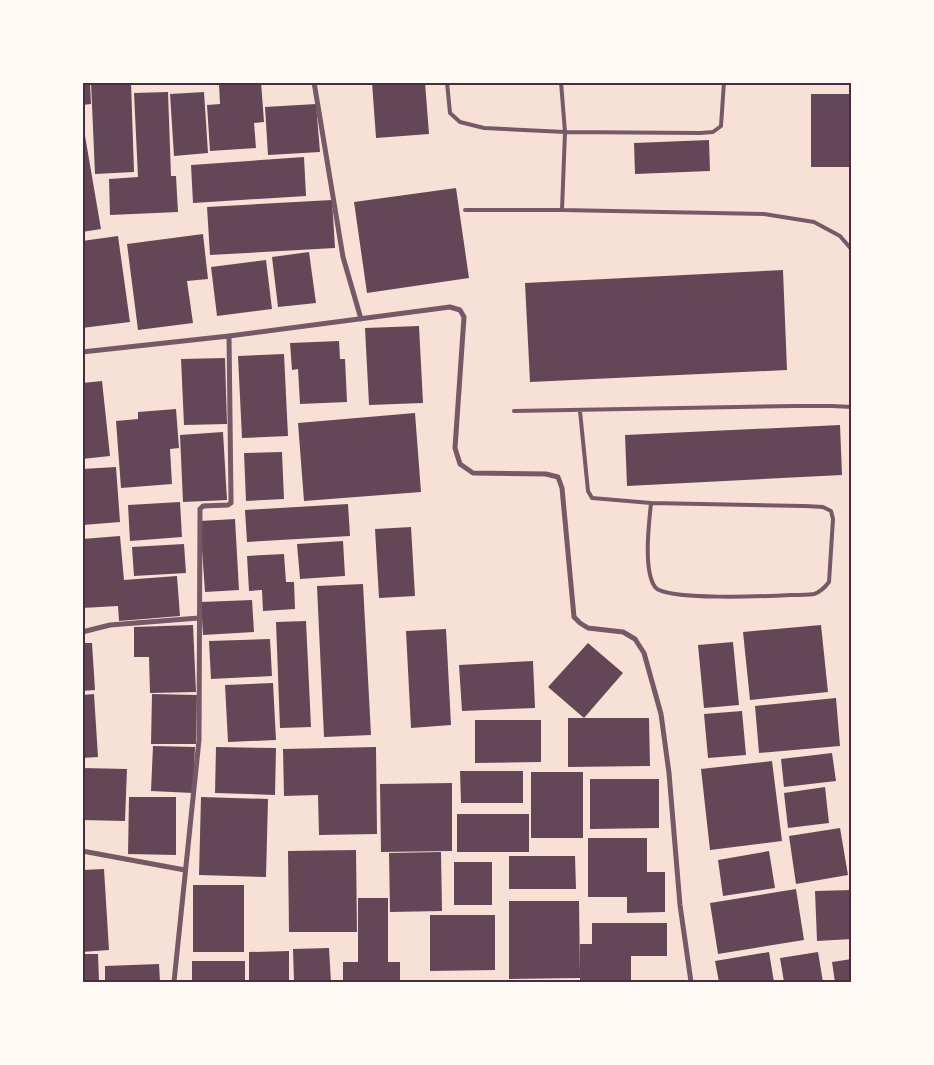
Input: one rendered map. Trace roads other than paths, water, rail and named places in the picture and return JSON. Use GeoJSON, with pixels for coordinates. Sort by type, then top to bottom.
{"type":"FeatureCollection","features":[{"type":"Feature","properties":{"kind":"street"},"geometry":{"type":"LineString","coordinates":[[314,82],[343,258],[361,319]]}},
{"type":"Feature","properties":{"kind":"street"},"geometry":{"type":"LineString","coordinates":[[82,352],[229,336],[450,307],[460,310],[464,317],[455,448],[460,464],[473,473],[546,474],[558,477],[562,488],[574,617],[580,624],[588,628],[623,632],[635,639],[644,653],[661,714],[669,773],[680,905],[691,982]]}},
{"type":"Feature","properties":{"kind":"street"},"geometry":{"type":"LineString","coordinates":[[174,982],[199,740],[200,509],[203,506],[228,505],[231,503],[229,336]]}},
{"type":"Feature","properties":{"kind":"street"},"geometry":{"type":"LineString","coordinates":[[82,632],[110,626],[199,618]]}},
{"type":"Feature","properties":{"kind":"street"},"geometry":{"type":"LineString","coordinates":[[82,851],[186,870]]}},
{"type":"Feature","properties":{"kind":"lane"},"geometry":{"type":"LineString","coordinates":[[447,82],[450,113],[460,122],[484,128],[565,132],[700,134],[713,132],[721,126],[724,82]]}},
{"type":"Feature","properties":{"kind":"lane"},"geometry":{"type":"LineString","coordinates":[[561,82],[565,132],[562,210]]}},
{"type":"Feature","properties":{"kind":"lane"},"geometry":{"type":"LineString","coordinates":[[465,210],[764,214],[814,222],[840,236],[852,250]]}},
{"type":"Feature","properties":{"kind":"lane"},"geometry":{"type":"LineString","coordinates":[[514,411],[795,406],[852,407]]}},
{"type":"Feature","properties":{"kind":"lane"},"geometry":{"type":"LineString","coordinates":[[580,411],[588,491],[592,498],[651,504],[805,506],[822,508],[831,512],[833,519],[828,582],[823,589],[814,594],[712,596],[671,593],[658,590],[650,576],[647,542],[651,504]]}}]}
